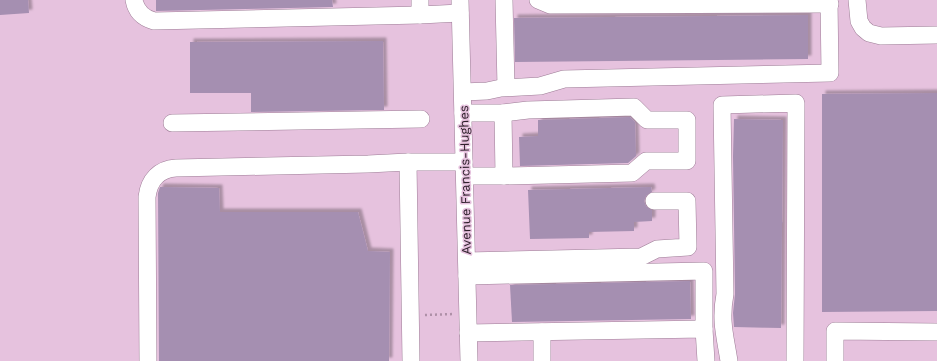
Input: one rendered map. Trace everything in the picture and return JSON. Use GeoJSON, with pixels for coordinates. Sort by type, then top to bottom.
{"type":"FeatureCollection","features":[{"type":"Feature","properties":{"kind":"street"},"geometry":{"type":"LineString","coordinates":[[134,0],[135,6],[139,13],[154,21],[460,6]]}},
{"type":"Feature","properties":{"kind":"street"},"geometry":{"type":"LineString","coordinates":[[504,0],[506,87]]}},
{"type":"Feature","properties":{"kind":"street"},"geometry":{"type":"LineString","coordinates":[[463,92],[487,91],[506,87],[540,86],[564,79],[830,74],[830,2],[550,5],[538,0]]}},
{"type":"Feature","properties":{"kind":"street"},"geometry":{"type":"LineString","coordinates":[[857,0],[859,21],[863,28],[869,33],[881,36],[937,35]]}},
{"type":"Feature","properties":{"kind":"street","name":"Avenue Francis-Hughes"},"geometry":{"type":"LineString","coordinates":[[460,6],[469,361]]}},
{"type":"Feature","properties":{"kind":"street"},"geometry":{"type":"LineString","coordinates":[[728,361],[724,337],[722,308],[725,294],[722,105],[796,103],[795,361]]}},
{"type":"Feature","properties":{"kind":"street"},"geometry":{"type":"LineString","coordinates":[[148,361],[147,197],[150,184],[159,173],[167,169],[408,162],[504,176],[632,174],[646,161],[688,161],[687,120],[647,120],[634,107],[528,110],[503,113],[463,113]]}},
{"type":"Feature","properties":{"kind":"street"},"geometry":{"type":"LineString","coordinates":[[503,113],[504,176]]}},
{"type":"Feature","properties":{"kind":"street"},"geometry":{"type":"LineString","coordinates":[[172,123],[421,119]]}},
{"type":"Feature","properties":{"kind":"street"},"geometry":{"type":"LineString","coordinates":[[408,162],[411,361]]}},
{"type":"Feature","properties":{"kind":"street"},"geometry":{"type":"LineString","coordinates":[[467,268],[641,258],[657,249],[688,247],[687,201],[654,201]]}},
{"type":"Feature","properties":{"kind":"street"},"geometry":{"type":"LineString","coordinates":[[467,268],[704,271],[704,329],[706,361]]}},
{"type":"Feature","properties":{"kind":"street"},"geometry":{"type":"LineString","coordinates":[[468,333],[704,329]]}},
{"type":"Feature","properties":{"kind":"street"},"geometry":{"type":"LineString","coordinates":[[835,361],[835,331],[937,332]]}},
{"type":"Feature","properties":{"kind":"street"},"geometry":{"type":"LineString","coordinates":[[542,332],[542,361]]}},
{"type":"Feature","properties":{"kind":"path"},"geometry":{"type":"LineString","coordinates":[[423,315],[456,314]]}},
{"type":"Feature","properties":{"kind":"building"},"geometry":{"type":"Polygon","coordinates":[[[0,0],[28,0],[29,13],[0,15],[0,0]]]}},
{"type":"Feature","properties":{"kind":"building"},"geometry":{"type":"Polygon","coordinates":[[[156,0],[332,0],[333,7],[156,11],[156,0]]]}},
{"type":"Feature","properties":{"kind":"building"},"geometry":{"type":"Polygon","coordinates":[[[808,15],[808,59],[515,62],[514,18],[808,15]]]}},
{"type":"Feature","properties":{"kind":"building"},"geometry":{"type":"Polygon","coordinates":[[[383,41],[384,110],[251,112],[251,93],[190,93],[190,42],[383,41]]]}},
{"type":"Feature","properties":{"kind":"building"},"geometry":{"type":"Polygon","coordinates":[[[937,93],[937,311],[822,312],[822,94],[937,93]]]}},
{"type":"Feature","properties":{"kind":"building"},"geometry":{"type":"Polygon","coordinates":[[[630,117],[635,122],[636,156],[628,163],[520,166],[519,137],[538,136],[538,120],[630,117]]]}},
{"type":"Feature","properties":{"kind":"building"},"geometry":{"type":"Polygon","coordinates":[[[734,119],[783,120],[781,328],[734,327],[734,119]]]}},
{"type":"Feature","properties":{"kind":"building"},"geometry":{"type":"Polygon","coordinates":[[[160,187],[219,188],[220,212],[358,212],[368,251],[390,252],[389,361],[159,361],[158,193],[160,187]]]}},
{"type":"Feature","properties":{"kind":"building"},"geometry":{"type":"Polygon","coordinates":[[[651,187],[652,192],[646,196],[644,201],[646,206],[652,210],[652,221],[634,222],[634,231],[589,232],[589,238],[530,239],[528,190],[651,187]]]}},
{"type":"Feature","properties":{"kind":"building"},"geometry":{"type":"Polygon","coordinates":[[[690,281],[691,319],[512,322],[510,285],[690,281]]]}}]}
